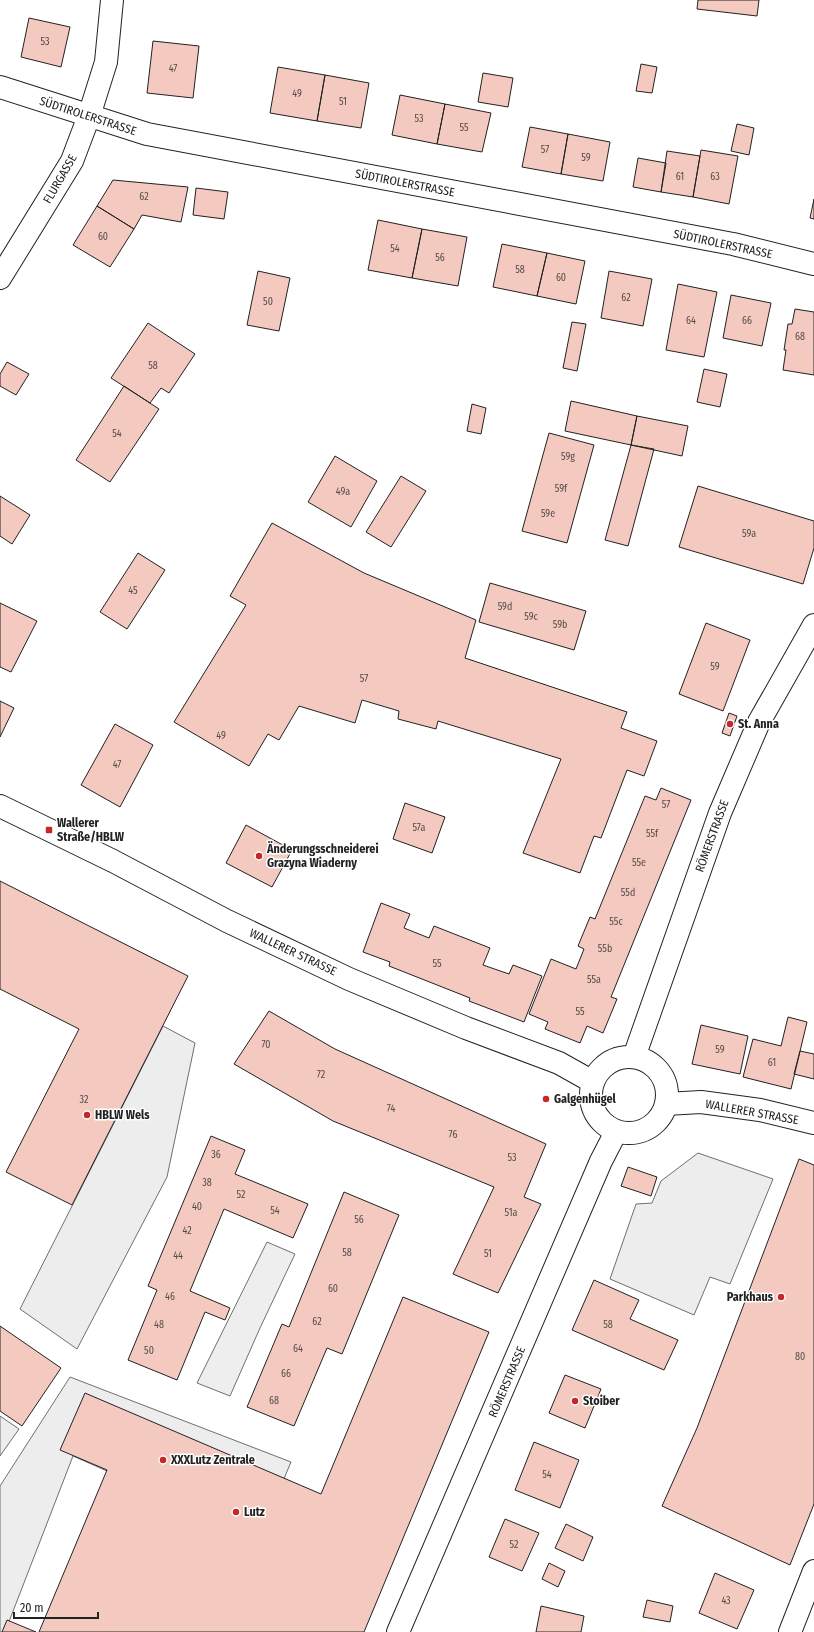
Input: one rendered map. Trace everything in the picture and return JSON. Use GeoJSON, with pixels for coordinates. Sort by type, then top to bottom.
{"type":"FeatureCollection","features":[{"type":"Feature","properties":{"kind":"street","name":"FLURGASSE"},"geometry":{"type":"LineString","coordinates":[[0,278],[72,161],[89,116],[106,62],[112,0]]}},
{"type":"Feature","properties":{"kind":"street","name":"SÜDTIROLERSTRASSE"},"geometry":{"type":"LineString","coordinates":[[0,87],[147,134],[733,244],[814,264]]}},
{"type":"Feature","properties":{"kind":"street","name":"RÖMERSTRASSE"},"geometry":{"type":"LineString","coordinates":[[634,1057],[720,813],[759,722],[814,625]]}},
{"type":"Feature","properties":{"kind":"street","name":"WALLERER STRASSE"},"geometry":{"type":"LineString","coordinates":[[0,806],[113,861],[240,927],[349,979],[466,1028],[560,1063],[593,1082]]}},
{"type":"Feature","properties":{"kind":"street"},"geometry":{"type":"LineString","coordinates":[[634,1057],[650,1063],[662,1076],[667,1091],[666,1104],[658,1121],[646,1130],[630,1134],[616,1132],[601,1122],[593,1109],[590,1095],[593,1082],[599,1071],[608,1063],[620,1058],[634,1057]]}},
{"type":"Feature","properties":{"kind":"street","name":"WALLERER STRASSE"},"geometry":{"type":"LineString","coordinates":[[666,1104],[701,1102],[760,1110],[814,1123]]}},
{"type":"Feature","properties":{"kind":"street","name":"RÖMERSTRASSE"},"geometry":{"type":"LineString","coordinates":[[398,1632],[601,1161],[616,1132]]}},
{"type":"Feature","properties":{"kind":"street"},"geometry":{"type":"LineString","coordinates":[[790,1632],[814,1571]]}},
{"type":"Feature","properties":{"kind":"shaded area"},"geometry":{"type":"Polygon","coordinates":[[[163,1026],[195,1043],[167,1177],[77,1349],[20,1309],[163,1026]]]}},
{"type":"Feature","properties":{"kind":"shaded area"},"geometry":{"type":"Polygon","coordinates":[[[698,1153],[773,1179],[730,1284],[710,1277],[694,1315],[610,1279],[636,1204],[652,1203],[661,1181],[698,1153]]]}},
{"type":"Feature","properties":{"kind":"shaded area"},"geometry":{"type":"Polygon","coordinates":[[[267,1242],[295,1254],[230,1396],[197,1383],[267,1242]]]}},
{"type":"Feature","properties":{"kind":"shaded area","name":"Lutz"},"geometry":{"type":"Polygon","coordinates":[[[70,1377],[291,1462],[259,1538],[73,1456],[5,1632],[0,1632],[0,1486],[70,1377]]]}},
{"type":"Feature","properties":{"kind":"shaded area"},"geometry":{"type":"Polygon","coordinates":[[[0,1416],[19,1429],[0,1456],[0,1416]]]}},
{"type":"Feature","properties":{"kind":"building"},"geometry":{"type":"Polygon","coordinates":[[[698,0],[759,0],[757,16],[697,9],[698,0]]]}},
{"type":"Feature","properties":{"kind":"building"},"geometry":{"type":"Polygon","coordinates":[[[29,18],[70,27],[61,67],[21,57],[29,18]]]}},
{"type":"Feature","properties":{"kind":"building"},"geometry":{"type":"Polygon","coordinates":[[[153,41],[199,46],[193,98],[147,93],[153,41]]]}},
{"type":"Feature","properties":{"kind":"building"},"geometry":{"type":"Polygon","coordinates":[[[641,64],[657,67],[652,93],[636,91],[641,64]]]}},
{"type":"Feature","properties":{"kind":"building"},"geometry":{"type":"Polygon","coordinates":[[[278,67],[325,75],[317,121],[270,113],[278,67]]]}},
{"type":"Feature","properties":{"kind":"building"},"geometry":{"type":"Polygon","coordinates":[[[483,73],[513,78],[508,107],[478,102],[483,73]]]}},
{"type":"Feature","properties":{"kind":"building"},"geometry":{"type":"Polygon","coordinates":[[[325,75],[369,83],[361,128],[317,121],[325,75]]]}},
{"type":"Feature","properties":{"kind":"building"},"geometry":{"type":"Polygon","coordinates":[[[400,95],[445,104],[437,144],[392,135],[400,95]]]}},
{"type":"Feature","properties":{"kind":"building"},"geometry":{"type":"Polygon","coordinates":[[[445,104],[491,113],[482,152],[437,144],[445,104]]]}},
{"type":"Feature","properties":{"kind":"building"},"geometry":{"type":"Polygon","coordinates":[[[737,124],[754,128],[749,155],[731,151],[737,124]]]}},
{"type":"Feature","properties":{"kind":"building"},"geometry":{"type":"Polygon","coordinates":[[[530,127],[568,134],[561,174],[522,167],[530,127]]]}},
{"type":"Feature","properties":{"kind":"building"},"geometry":{"type":"Polygon","coordinates":[[[568,134],[610,142],[603,181],[561,174],[568,134]]]}},
{"type":"Feature","properties":{"kind":"building"},"geometry":{"type":"Polygon","coordinates":[[[701,150],[738,156],[729,204],[693,197],[701,150]]]}},
{"type":"Feature","properties":{"kind":"building"},"geometry":{"type":"Polygon","coordinates":[[[667,151],[700,156],[693,197],[661,192],[667,151]]]}},
{"type":"Feature","properties":{"kind":"building"},"geometry":{"type":"Polygon","coordinates":[[[638,158],[666,163],[661,192],[633,187],[638,158]]]}},
{"type":"Feature","properties":{"kind":"building"},"geometry":{"type":"Polygon","coordinates":[[[113,180],[188,187],[181,222],[142,215],[134,229],[97,206],[113,180]]]}},
{"type":"Feature","properties":{"kind":"building"},"geometry":{"type":"Polygon","coordinates":[[[196,188],[228,192],[224,219],[193,215],[196,188]]]}},
{"type":"Feature","properties":{"kind":"building"},"geometry":{"type":"Polygon","coordinates":[[[814,199],[814,219],[810,218],[814,199]]]}},
{"type":"Feature","properties":{"kind":"building"},"geometry":{"type":"Polygon","coordinates":[[[97,206],[134,229],[110,267],[73,245],[97,206]]]}},
{"type":"Feature","properties":{"kind":"building"},"geometry":{"type":"Polygon","coordinates":[[[378,220],[422,229],[412,278],[368,270],[378,220]]]}},
{"type":"Feature","properties":{"kind":"building"},"geometry":{"type":"Polygon","coordinates":[[[422,229],[467,237],[458,286],[412,278],[422,229]]]}},
{"type":"Feature","properties":{"kind":"building"},"geometry":{"type":"Polygon","coordinates":[[[502,244],[547,253],[537,296],[493,287],[502,244]]]}},
{"type":"Feature","properties":{"kind":"building"},"geometry":{"type":"Polygon","coordinates":[[[547,253],[585,261],[576,304],[537,296],[547,253]]]}},
{"type":"Feature","properties":{"kind":"building"},"geometry":{"type":"Polygon","coordinates":[[[258,271],[290,278],[279,331],[247,325],[258,271]]]}},
{"type":"Feature","properties":{"kind":"building"},"geometry":{"type":"Polygon","coordinates":[[[609,271],[652,279],[643,326],[601,318],[609,271]]]}},
{"type":"Feature","properties":{"kind":"building"},"geometry":{"type":"Polygon","coordinates":[[[678,284],[717,292],[704,357],[666,350],[678,284]]]}},
{"type":"Feature","properties":{"kind":"building"},"geometry":{"type":"Polygon","coordinates":[[[731,295],[771,303],[762,346],[723,338],[731,295]]]}},
{"type":"Feature","properties":{"kind":"building"},"geometry":{"type":"Polygon","coordinates":[[[795,309],[814,312],[814,375],[783,370],[788,324],[792,324],[795,309]]]}},
{"type":"Feature","properties":{"kind":"building"},"geometry":{"type":"Polygon","coordinates":[[[572,322],[586,324],[577,371],[563,368],[572,322]]]}},
{"type":"Feature","properties":{"kind":"building"},"geometry":{"type":"Polygon","coordinates":[[[148,323],[195,354],[169,393],[161,388],[150,403],[111,378],[148,323]]]}},
{"type":"Feature","properties":{"kind":"building"},"geometry":{"type":"Polygon","coordinates":[[[7,362],[29,374],[16,395],[0,386],[0,374],[7,362]]]}},
{"type":"Feature","properties":{"kind":"building"},"geometry":{"type":"Polygon","coordinates":[[[704,369],[727,374],[720,407],[697,402],[704,369]]]}},
{"type":"Feature","properties":{"kind":"building"},"geometry":{"type":"Polygon","coordinates":[[[124,386],[159,409],[110,482],[76,460],[124,386]]]}},
{"type":"Feature","properties":{"kind":"building"},"geometry":{"type":"Polygon","coordinates":[[[571,401],[637,416],[631,445],[565,431],[571,401]]]}},
{"type":"Feature","properties":{"kind":"building"},"geometry":{"type":"Polygon","coordinates":[[[472,404],[486,408],[481,434],[467,431],[472,404]]]}},
{"type":"Feature","properties":{"kind":"building"},"geometry":{"type":"Polygon","coordinates":[[[637,416],[688,426],[682,456],[631,445],[637,416]]]}},
{"type":"Feature","properties":{"kind":"building"},"geometry":{"type":"Polygon","coordinates":[[[549,433],[594,445],[567,543],[522,531],[549,433]]]}},
{"type":"Feature","properties":{"kind":"building"},"geometry":{"type":"Polygon","coordinates":[[[631,445],[654,449],[628,546],[605,540],[631,445]]]}},
{"type":"Feature","properties":{"kind":"building"},"geometry":{"type":"Polygon","coordinates":[[[335,456],[377,481],[351,527],[308,502],[335,456]]]}},
{"type":"Feature","properties":{"kind":"building"},"geometry":{"type":"Polygon","coordinates":[[[401,476],[426,491],[391,547],[366,532],[401,476]]]}},
{"type":"Feature","properties":{"kind":"building"},"geometry":{"type":"Polygon","coordinates":[[[698,486],[814,521],[814,548],[803,584],[679,547],[698,486]]]}},
{"type":"Feature","properties":{"kind":"building"},"geometry":{"type":"Polygon","coordinates":[[[0,496],[30,515],[12,544],[0,536],[0,496]]]}},
{"type":"Feature","properties":{"kind":"building"},"geometry":{"type":"Polygon","coordinates":[[[272,523],[364,573],[476,620],[465,658],[627,712],[621,728],[657,741],[644,776],[627,770],[601,838],[594,836],[580,873],[523,853],[561,759],[438,721],[436,729],[398,719],[399,711],[362,700],[355,723],[299,706],[279,740],[268,734],[249,766],[174,722],[246,605],[230,596],[272,523]]]}},
{"type":"Feature","properties":{"kind":"building"},"geometry":{"type":"Polygon","coordinates":[[[138,553],[165,570],[127,629],[100,612],[138,553]]]}},
{"type":"Feature","properties":{"kind":"building"},"geometry":{"type":"Polygon","coordinates":[[[490,583],[586,611],[574,650],[479,622],[490,583]]]}},
{"type":"Feature","properties":{"kind":"building"},"geometry":{"type":"Polygon","coordinates":[[[0,603],[37,621],[11,672],[0,667],[0,603]]]}},
{"type":"Feature","properties":{"kind":"building"},"geometry":{"type":"Polygon","coordinates":[[[706,623],[750,640],[723,711],[679,694],[706,623]]]}},
{"type":"Feature","properties":{"kind":"building"},"geometry":{"type":"Polygon","coordinates":[[[0,701],[14,708],[0,737],[0,701]]]}},
{"type":"Feature","properties":{"kind":"building","name":"St. Anna"},"geometry":{"type":"Polygon","coordinates":[[[729,713],[737,716],[730,736],[722,733],[729,713]]]}},
{"type":"Feature","properties":{"kind":"building"},"geometry":{"type":"Polygon","coordinates":[[[115,724],[153,745],[120,807],[81,785],[115,724]]]}},
{"type":"Feature","properties":{"kind":"building"},"geometry":{"type":"Polygon","coordinates":[[[661,788],[691,800],[611,997],[617,999],[603,1033],[587,1026],[580,1043],[545,1029],[548,1022],[529,1014],[551,959],[576,969],[584,949],[578,946],[590,917],[595,919],[645,796],[656,800],[661,788]]]}},
{"type":"Feature","properties":{"kind":"building"},"geometry":{"type":"Polygon","coordinates":[[[405,803],[445,817],[432,853],[393,839],[405,803]]]}},
{"type":"Feature","properties":{"kind":"building","name":"Änderungsschneiderei Grazyna Wiaderny"},"geometry":{"type":"Polygon","coordinates":[[[246,825],[292,850],[272,887],[226,863],[246,825]]]}},
{"type":"Feature","properties":{"kind":"building"},"geometry":{"type":"Polygon","coordinates":[[[0,881],[188,976],[72,1205],[6,1172],[79,1029],[0,989],[0,881]]]}},
{"type":"Feature","properties":{"kind":"building"},"geometry":{"type":"Polygon","coordinates":[[[381,903],[410,914],[404,928],[429,938],[434,926],[490,948],[483,965],[509,974],[513,965],[542,976],[524,1022],[469,1001],[470,998],[389,966],[390,962],[363,952],[381,903]]]}},
{"type":"Feature","properties":{"kind":"building"},"geometry":{"type":"Polygon","coordinates":[[[269,1011],[335,1049],[546,1144],[524,1197],[541,1204],[498,1293],[453,1274],[494,1187],[333,1121],[234,1064],[269,1011]]]}},
{"type":"Feature","properties":{"kind":"building"},"geometry":{"type":"Polygon","coordinates":[[[788,1017],[807,1022],[791,1089],[743,1077],[753,1039],[781,1046],[788,1017]]]}},
{"type":"Feature","properties":{"kind":"building"},"geometry":{"type":"Polygon","coordinates":[[[701,1025],[748,1036],[740,1074],[692,1064],[701,1025]]]}},
{"type":"Feature","properties":{"kind":"building"},"geometry":{"type":"Polygon","coordinates":[[[800,1051],[814,1054],[814,1079],[794,1074],[800,1051]]]}},
{"type":"Feature","properties":{"kind":"building"},"geometry":{"type":"Polygon","coordinates":[[[211,1136],[245,1150],[235,1174],[308,1204],[293,1238],[224,1209],[190,1291],[230,1308],[225,1320],[205,1312],[177,1380],[128,1360],[157,1290],[148,1286],[211,1136]]]}},
{"type":"Feature","properties":{"kind":"building","name":"Parkhaus"},"geometry":{"type":"Polygon","coordinates":[[[799,1159],[814,1165],[814,1504],[790,1565],[662,1506],[697,1428],[799,1159]]]}},
{"type":"Feature","properties":{"kind":"building"},"geometry":{"type":"Polygon","coordinates":[[[628,1167],[657,1177],[651,1196],[621,1186],[628,1167]]]}},
{"type":"Feature","properties":{"kind":"building"},"geometry":{"type":"Polygon","coordinates":[[[344,1192],[399,1215],[342,1354],[327,1348],[294,1426],[247,1407],[282,1324],[289,1327],[344,1192]]]}},
{"type":"Feature","properties":{"kind":"building"},"geometry":{"type":"Polygon","coordinates":[[[594,1280],[639,1300],[630,1319],[678,1340],[664,1370],[572,1330],[594,1280]]]}},
{"type":"Feature","properties":{"kind":"building","name":"XXXLutz Zentrale"},"geometry":{"type":"Polygon","coordinates":[[[403,1297],[489,1332],[364,1632],[39,1632],[107,1470],[60,1450],[85,1393],[321,1494],[403,1297]]]}},
{"type":"Feature","properties":{"kind":"building"},"geometry":{"type":"Polygon","coordinates":[[[0,1326],[61,1368],[22,1426],[0,1411],[0,1326]]]}},
{"type":"Feature","properties":{"kind":"building","name":"Stoiber"},"geometry":{"type":"Polygon","coordinates":[[[565,1375],[601,1389],[585,1428],[549,1413],[565,1375]]]}},
{"type":"Feature","properties":{"kind":"building"},"geometry":{"type":"Polygon","coordinates":[[[534,1442],[579,1460],[560,1508],[515,1490],[534,1442]]]}},
{"type":"Feature","properties":{"kind":"building"},"geometry":{"type":"Polygon","coordinates":[[[505,1519],[539,1533],[522,1571],[489,1557],[505,1519]]]}},
{"type":"Feature","properties":{"kind":"building"},"geometry":{"type":"Polygon","coordinates":[[[566,1524],[593,1537],[583,1561],[555,1548],[566,1524]]]}},
{"type":"Feature","properties":{"kind":"building"},"geometry":{"type":"Polygon","coordinates":[[[549,1563],[565,1571],[558,1587],[542,1579],[549,1563]]]}},
{"type":"Feature","properties":{"kind":"building"},"geometry":{"type":"Polygon","coordinates":[[[715,1573],[754,1590],[737,1629],[699,1613],[715,1573]]]}},
{"type":"Feature","properties":{"kind":"building"},"geometry":{"type":"Polygon","coordinates":[[[647,1600],[673,1606],[670,1622],[643,1617],[647,1600]]]}},
{"type":"Feature","properties":{"kind":"building"},"geometry":{"type":"Polygon","coordinates":[[[541,1606],[584,1616],[581,1632],[536,1632],[541,1606]]]}},
{"type":"Feature","properties":{"kind":"building"},"geometry":{"type":"Polygon","coordinates":[[[7,1620],[36,1632],[2,1632],[7,1620]]]}},
{"type":"Feature","properties":{"kind":"place","name":"St. Anna"},"geometry":{"type":"Point","coordinates":[730,724]}},
{"type":"Feature","properties":{"kind":"place","name":"Wallerer Straße/HBLW"},"geometry":{"type":"Point","coordinates":[49,830]}},
{"type":"Feature","properties":{"kind":"place","name":"Änderungsschneiderei Grazyna Wiaderny"},"geometry":{"type":"Point","coordinates":[259,856]}},
{"type":"Feature","properties":{"kind":"place","name":"Galgenhügel"},"geometry":{"type":"Point","coordinates":[546,1099]}},
{"type":"Feature","properties":{"kind":"place","name":"HBLW Wels"},"geometry":{"type":"Point","coordinates":[87,1115]}},
{"type":"Feature","properties":{"kind":"place","name":"Parkhaus"},"geometry":{"type":"Point","coordinates":[781,1297]}},
{"type":"Feature","properties":{"kind":"place","name":"Stoiber"},"geometry":{"type":"Point","coordinates":[575,1401]}},
{"type":"Feature","properties":{"kind":"place","name":"XXXLutz Zentrale"},"geometry":{"type":"Point","coordinates":[163,1460]}},
{"type":"Feature","properties":{"kind":"place","name":"Lutz"},"geometry":{"type":"Point","coordinates":[236,1512]}}]}
